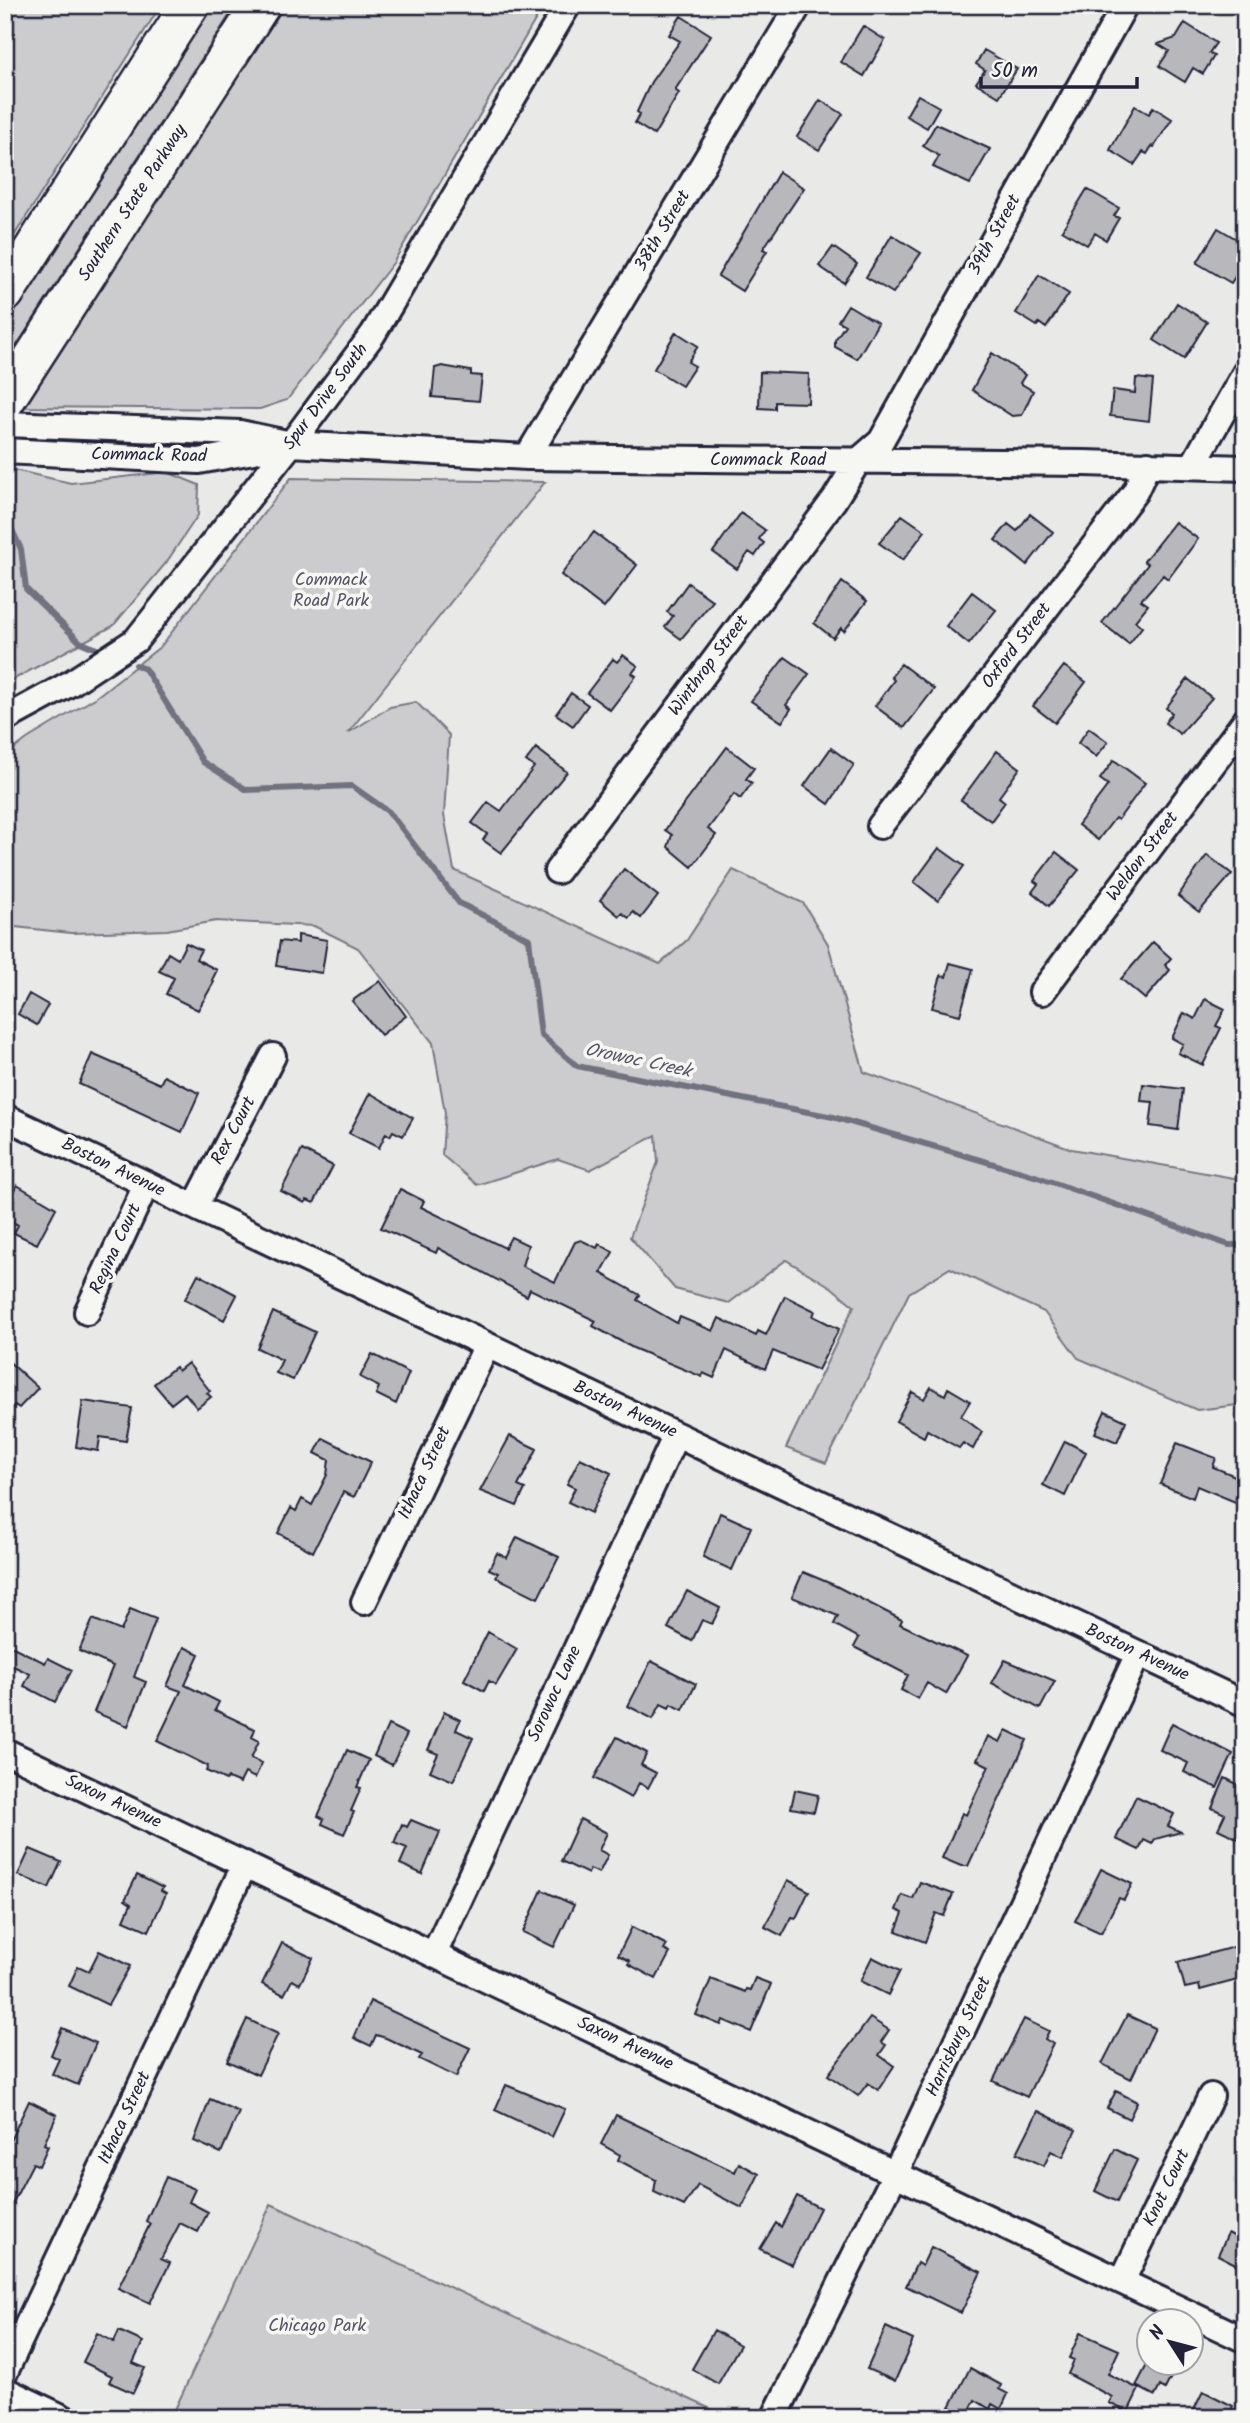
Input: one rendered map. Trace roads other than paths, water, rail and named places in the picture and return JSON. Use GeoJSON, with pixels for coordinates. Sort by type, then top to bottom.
{"type":"FeatureCollection","features":[{"type":"Feature","properties":{"kind":"highway"},"geometry":{"type":"LineString","coordinates":[[5,293],[190,5]]}},
{"type":"Feature","properties":{"kind":"highway","name":"Southern State Parkway"},"geometry":{"type":"LineString","coordinates":[[10,417],[261,5]]}},
{"type":"Feature","properties":{"kind":"street","name":"Spur Drive South"},"geometry":{"type":"LineString","coordinates":[[5,719],[71,683],[136,640],[291,444],[373,334],[568,5]]}},
{"type":"Feature","properties":{"kind":"street","name":"38th Street"},"geometry":{"type":"LineString","coordinates":[[527,457],[799,5]]}},
{"type":"Feature","properties":{"kind":"street","name":"39th Street"},"geometry":{"type":"LineString","coordinates":[[859,460],[881,441],[1125,5]]}},
{"type":"Feature","properties":{"kind":"street"},"geometry":{"type":"LineString","coordinates":[[1193,465],[1245,373]]}},
{"type":"Feature","properties":{"kind":"street","name":"Commack Road"},"geometry":{"type":"LineString","coordinates":[[10,417],[240,433],[291,444],[527,457],[1148,464],[1245,468]]}},
{"type":"Feature","properties":{"kind":"street","name":"Commack Road"},"geometry":{"type":"LineString","coordinates":[[5,451],[199,461],[291,444]]}},
{"type":"Feature","properties":{"kind":"street","name":"Winthrop Street"},"geometry":{"type":"LineString","coordinates":[[557,871],[834,500],[859,460]]}},
{"type":"Feature","properties":{"kind":"street","name":"Oxford Street"},"geometry":{"type":"LineString","coordinates":[[880,826],[1136,492],[1148,464]]}},
{"type":"Feature","properties":{"kind":"street","name":"Weldon Street"},"geometry":{"type":"LineString","coordinates":[[1042,992],[1245,721]]}},
{"type":"Feature","properties":{"kind":"street","name":"Rex Court"},"geometry":{"type":"LineString","coordinates":[[195,1206],[273,1056]]}},
{"type":"Feature","properties":{"kind":"street","name":"Boston Avenue"},"geometry":{"type":"LineString","coordinates":[[5,1117],[1245,1704]]}},
{"type":"Feature","properties":{"kind":"street","name":"Regina Court"},"geometry":{"type":"LineString","coordinates":[[87,1312],[146,1185]]}},
{"type":"Feature","properties":{"kind":"street","name":"Ithaca Street"},"geometry":{"type":"LineString","coordinates":[[364,1602],[486,1345]]}},
{"type":"Feature","properties":{"kind":"street","name":"Sorowoc Lane"},"geometry":{"type":"LineString","coordinates":[[434,1954],[676,1434]]}},
{"type":"Feature","properties":{"kind":"street","name":"Harrisburg Street"},"geometry":{"type":"LineString","coordinates":[[774,2418],[896,2172],[1138,1654]]}},
{"type":"Feature","properties":{"kind":"street","name":"Saxon Avenue"},"geometry":{"type":"LineString","coordinates":[[5,1751],[1245,2340]]}},
{"type":"Feature","properties":{"kind":"street","name":"Ithaca Street"},"geometry":{"type":"LineString","coordinates":[[5,2372],[245,1864]]}},
{"type":"Feature","properties":{"kind":"street","name":"Knot Court"},"geometry":{"type":"LineString","coordinates":[[1122,2281],[1212,2096]]}},
{"type":"Feature","properties":{"kind":"street"},"geometry":{"type":"LineString","coordinates":[[5,2390],[64,2418]]}},
{"type":"Feature","properties":{"kind":"waterway","name":"Orowoc Creek"},"geometry":{"type":"LineString","coordinates":[[5,515],[21,549],[26,589],[80,642],[99,650]]}},
{"type":"Feature","properties":{"kind":"waterway","name":"Orowoc Creek"},"geometry":{"type":"LineString","coordinates":[[136,665],[145,669],[203,762],[247,790],[352,786],[389,812],[459,903],[529,939],[541,1035],[577,1066],[833,1117],[1035,1176],[1229,1245],[1245,1245]]}},
{"type":"Feature","properties":{"kind":"park label","name":"Commack Road Park"},"geometry":{"type":"Point","coordinates":[331,590]}},
{"type":"Feature","properties":{"kind":"park label","name":"Chicago Park"},"geometry":{"type":"Point","coordinates":[317,2326]}}]}
